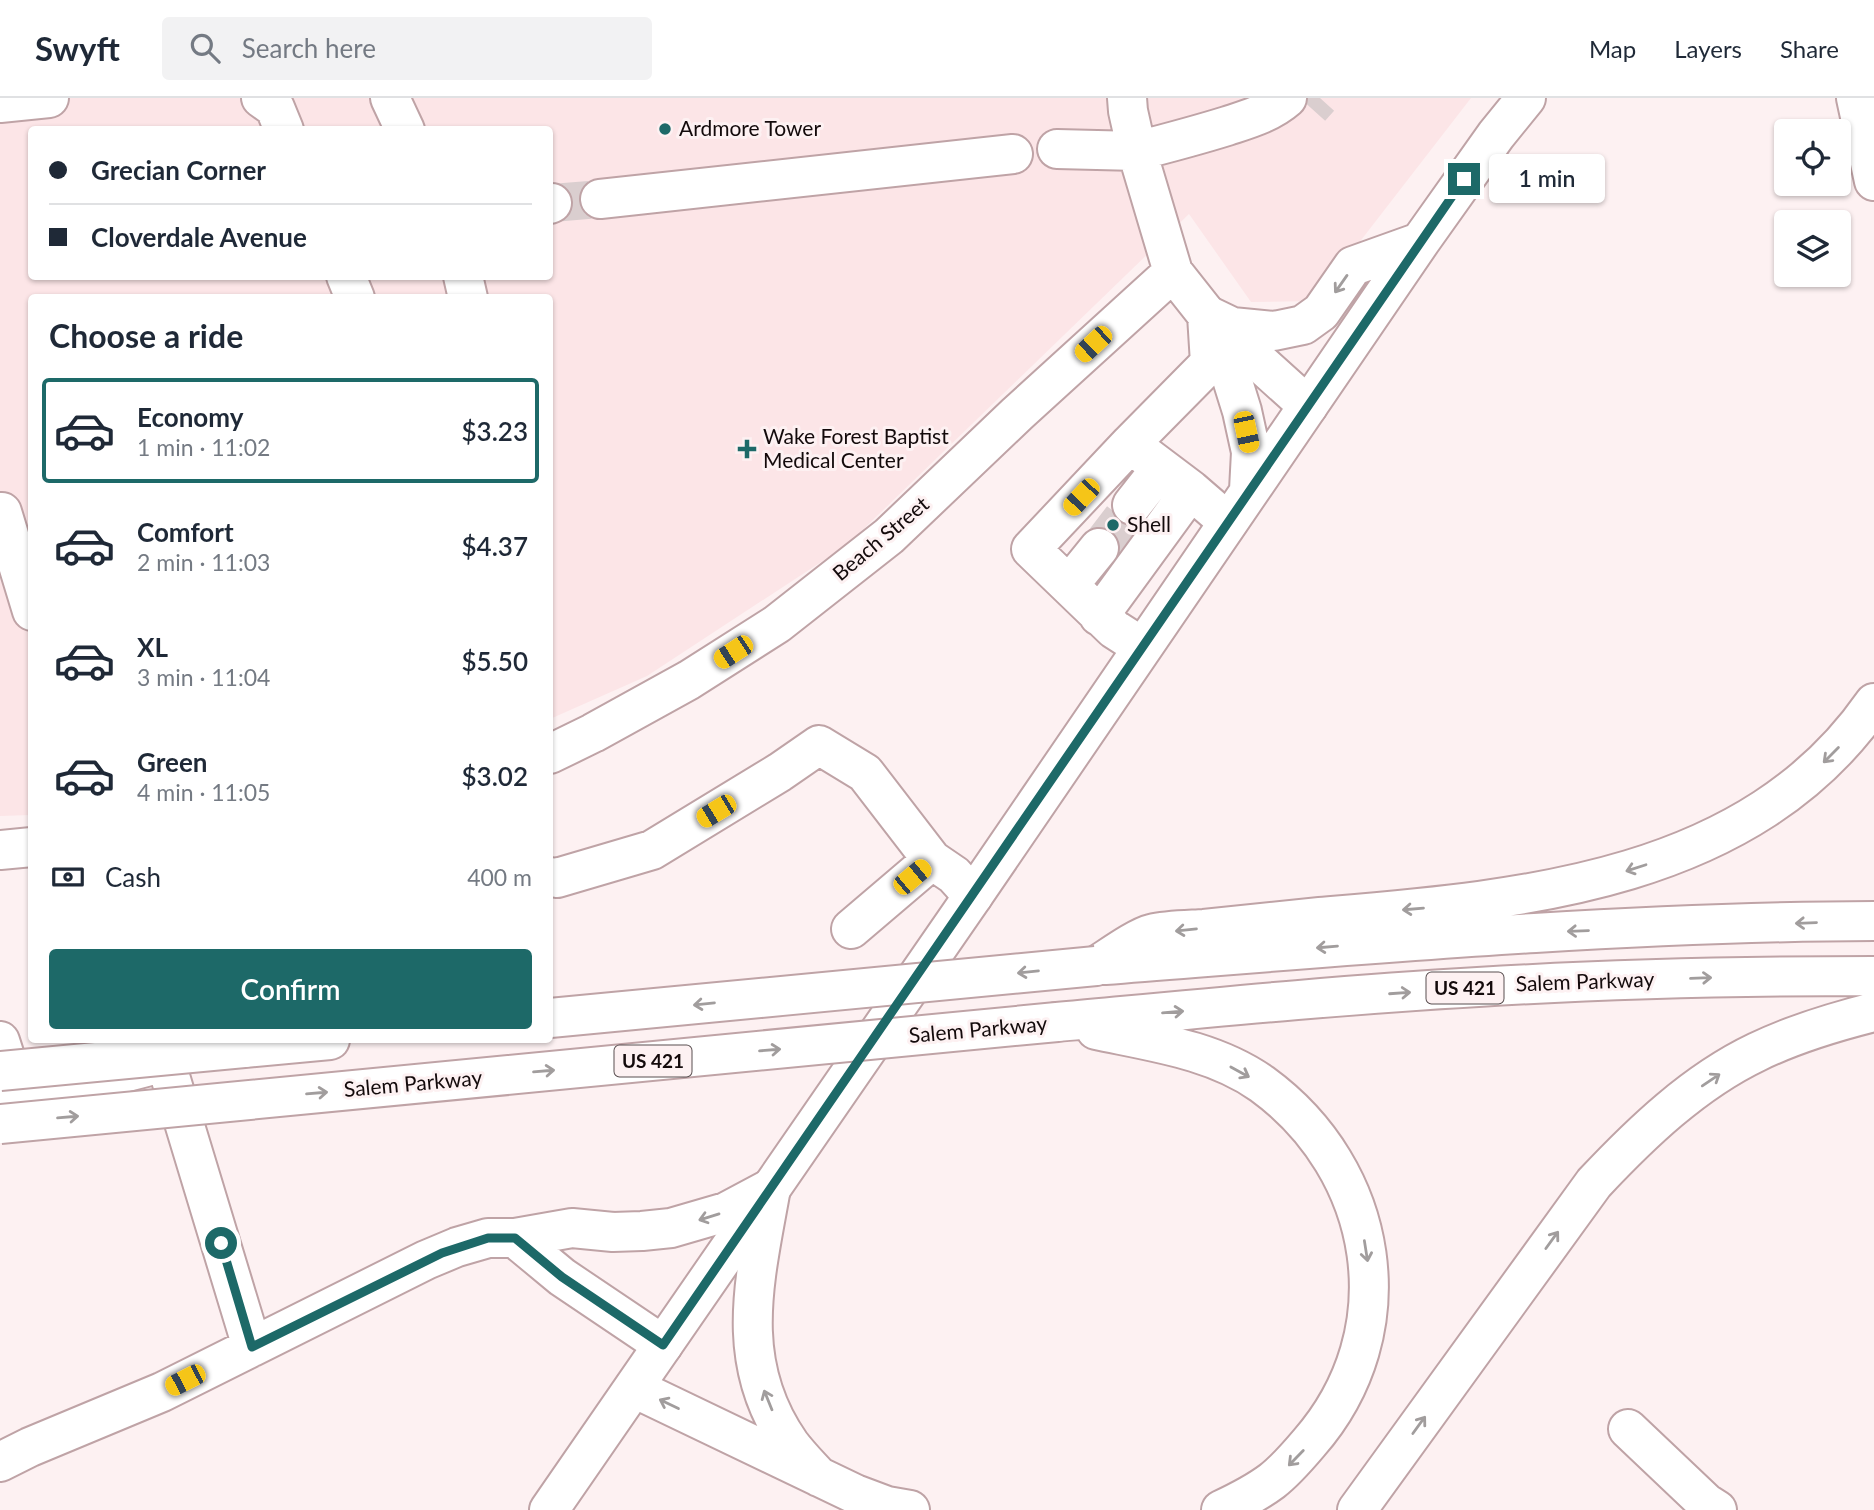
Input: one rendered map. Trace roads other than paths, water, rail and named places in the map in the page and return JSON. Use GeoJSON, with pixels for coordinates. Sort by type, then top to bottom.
{"type":"FeatureCollection","features":[{"type":"Feature","properties":{"kind":"main road"},"geometry":{"type":"LineString","coordinates":[[0,103],[49,98]]}},
{"type":"Feature","properties":{"kind":"main road"},"geometry":{"type":"LineString","coordinates":[[261,98],[275,108],[282,126]]}},
{"type":"Feature","properties":{"kind":"main road"},"geometry":{"type":"LineString","coordinates":[[390,98],[403,126]]}},
{"type":"Feature","properties":{"kind":"main road"},"geometry":{"type":"LineString","coordinates":[[1127,98],[1137,151],[1173,272],[1207,316],[1308,406]]}},
{"type":"Feature","properties":{"kind":"main road"},"geometry":{"type":"LineString","coordinates":[[1206,133],[1251,98]]}},
{"type":"Feature","properties":{"kind":"main road"},"geometry":{"type":"LineString","coordinates":[[549,1510],[1420,242],[1526,98]]}},
{"type":"Feature","properties":{"kind":"main road"},"geometry":{"type":"LineString","coordinates":[[1856,98],[1874,181]]}},
{"type":"Feature","properties":{"kind":"main road"},"geometry":{"type":"LineString","coordinates":[[1057,149],[1137,151],[1206,133],[1299,103]]}},
{"type":"Feature","properties":{"kind":"main road"},"geometry":{"type":"LineString","coordinates":[[600,199],[1013,154]]}},
{"type":"Feature","properties":{"kind":"main road"},"geometry":{"type":"LineString","coordinates":[[1207,316],[1232,327],[1274,331],[1303,325],[1321,312],[1353,266],[1420,242]]}},
{"type":"Feature","properties":{"kind":"main road","name":"Beach Street"},"geometry":{"type":"LineString","coordinates":[[553,753],[689,680],[777,624],[890,536],[1017,414],[1173,272]]}},
{"type":"Feature","properties":{"kind":"main road"},"geometry":{"type":"LineString","coordinates":[[1142,647],[1099,616],[1031,549],[1210,363],[1207,316]]}},
{"type":"Feature","properties":{"kind":"main road"},"geometry":{"type":"LineString","coordinates":[[1207,316],[1223,350],[1242,411],[1251,452],[1249,490]]}},
{"type":"Feature","properties":{"kind":"main road"},"geometry":{"type":"LineString","coordinates":[[1130,444],[1228,522]]}},
{"type":"Feature","properties":{"kind":"main road"},"geometry":{"type":"LineString","coordinates":[[1132,505],[1176,479]]}},
{"type":"Feature","properties":{"kind":"main road"},"geometry":{"type":"LineString","coordinates":[[1099,616],[1176,479]]}},
{"type":"Feature","properties":{"kind":"main road"},"geometry":{"type":"LineString","coordinates":[[0,512],[28,598]]}},
{"type":"Feature","properties":{"kind":"main road"},"geometry":{"type":"LineString","coordinates":[[1069,585],[1099,548]]}},
{"type":"Feature","properties":{"kind":"main road"},"geometry":{"type":"LineString","coordinates":[[1096,966],[1149,934],[1498,900],[1615,875],[1711,838],[1755,815],[1795,787],[1831,755],[1860,723],[1874,702]]}},
{"type":"Feature","properties":{"kind":"main road"},"geometry":{"type":"LineString","coordinates":[[553,878],[652,850],[819,745],[865,773],[932,860],[954,875],[973,896]]}},
{"type":"Feature","properties":{"kind":"main road"},"geometry":{"type":"LineString","coordinates":[[0,850],[28,847]]}},
{"type":"Feature","properties":{"kind":"main road"},"geometry":{"type":"LineString","coordinates":[[851,929],[932,860]]}},
{"type":"Feature","properties":{"kind":"main road"},"geometry":{"type":"LineString","coordinates":[[553,1018],[1096,966],[1474,936],[1874,921]]}},
{"type":"Feature","properties":{"kind":"main road","name":"Salem Parkway"},"geometry":{"type":"LineString","coordinates":[[10,1090],[1056,1022],[1477,987],[1739,977],[1874,976]]}},
{"type":"Feature","properties":{"kind":"main road"},"geometry":{"type":"LineString","coordinates":[[1357,1510],[1594,1183],[1629,1145],[1711,1079],[1755,1053],[1800,1034],[1874,1012]]}},
{"type":"Feature","properties":{"kind":"main road"},"geometry":{"type":"LineString","coordinates":[[1056,1022],[1174,1046],[1234,1068],[1260,1083],[1286,1103],[1312,1130],[1334,1160],[1350,1192],[1362,1226],[1369,1296],[1366,1331],[1355,1368],[1340,1401],[1321,1430],[1272,1481],[1221,1510]]}},
{"type":"Feature","properties":{"kind":"main road"},"geometry":{"type":"LineString","coordinates":[[10,1090],[112,1043]]}},
{"type":"Feature","properties":{"kind":"main road"},"geometry":{"type":"LineString","coordinates":[[10,1090],[311,1043]]}},
{"type":"Feature","properties":{"kind":"main road"},"geometry":{"type":"LineString","coordinates":[[10,1090],[163,1051],[252,1347]]}},
{"type":"Feature","properties":{"kind":"main road"},"geometry":{"type":"LineString","coordinates":[[0,1462],[162,1392],[457,1247],[488,1238],[515,1238],[572,1228],[613,1232],[671,1228],[726,1212],[771,1188]]}},
{"type":"Feature","properties":{"kind":"main road"},"geometry":{"type":"LineString","coordinates":[[771,1188],[754,1287],[754,1352],[761,1385],[774,1417],[791,1445],[819,1477]]}},
{"type":"Feature","properties":{"kind":"main road"},"geometry":{"type":"LineString","coordinates":[[515,1238],[562,1277],[663,1345]]}},
{"type":"Feature","properties":{"kind":"main road"},"geometry":{"type":"LineString","coordinates":[[634,1388],[866,1498],[887,1506],[910,1510]]}},
{"type":"Feature","properties":{"kind":"main road"},"geometry":{"type":"LineString","coordinates":[[1629,1429],[1706,1503],[1717,1510]]}},
{"type":"Feature","properties":{"kind":"tunnel"},"geometry":{"type":"LineString","coordinates":[[1311,108],[1320,98]]}},
{"type":"Feature","properties":{"kind":"tunnel"},"geometry":{"type":"LineString","coordinates":[[553,203],[600,199]]}},
{"type":"Feature","properties":{"kind":"tunnel"},"geometry":{"type":"LineString","coordinates":[[1099,548],[1132,505]]}},
{"type":"Feature","properties":{"kind":"place","name":"Ardmore Tower"},"geometry":{"type":"Point","coordinates":[665,129]}},
{"type":"Feature","properties":{"kind":"place","name":"Wake Forest Baptist Medical Center"},"geometry":{"type":"Point","coordinates":[747,449]}},
{"type":"Feature","properties":{"kind":"place","name":"Shell"},"geometry":{"type":"Point","coordinates":[1113,525]}}]}
